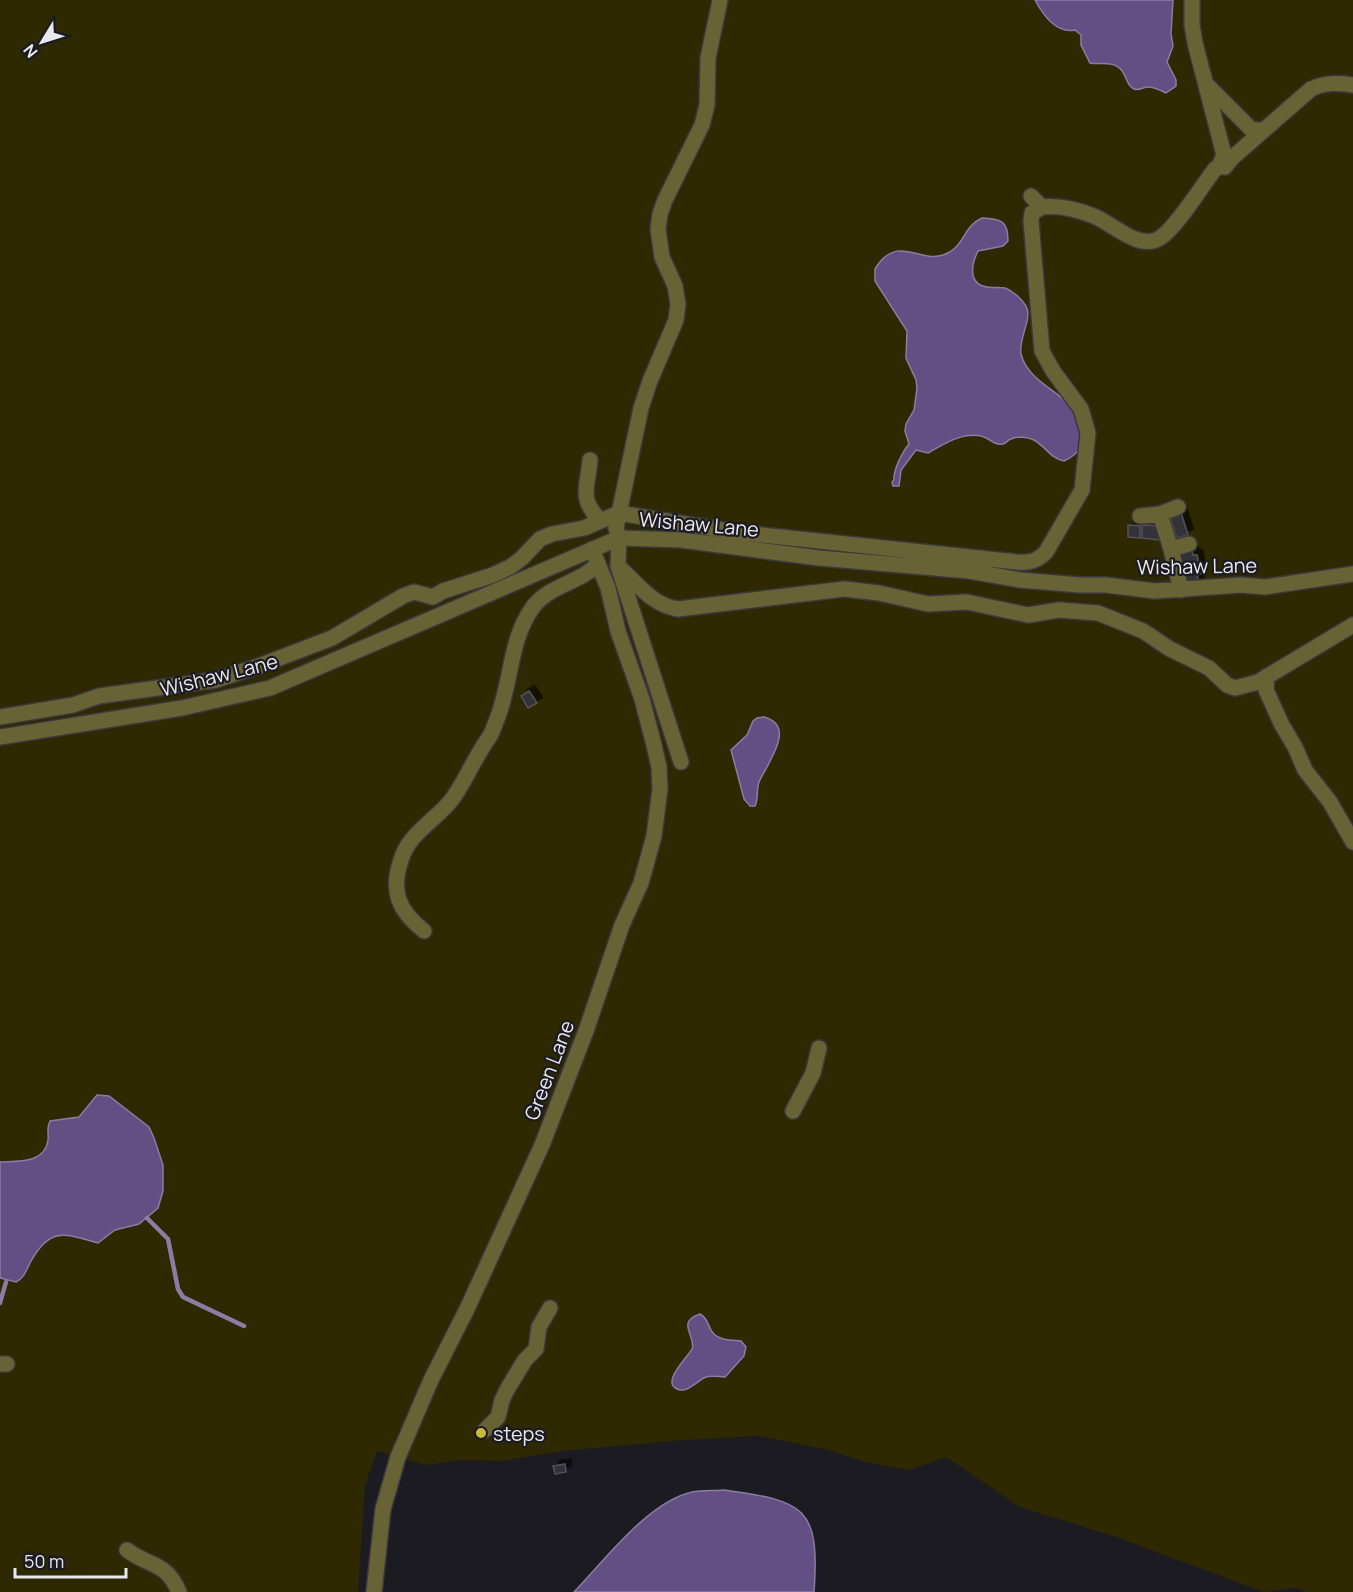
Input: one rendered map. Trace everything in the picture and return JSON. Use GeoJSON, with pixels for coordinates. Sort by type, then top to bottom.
{"type":"FeatureCollection","features":[{"type":"Feature","properties":{"kind":"street"},"geometry":{"type":"LineString","coordinates":[[681,762],[618,566],[619,538],[616,528],[641,408],[676,320],[678,304],[675,286],[658,243],[660,213],[702,125],[707,105],[708,58],[720,0]]}},
{"type":"Feature","properties":{"kind":"street"},"geometry":{"type":"LineString","coordinates":[[1192,0],[1192,25],[1206,84],[1217,101],[1256,133]]}},
{"type":"Feature","properties":{"kind":"street"},"geometry":{"type":"LineString","coordinates":[[0,717],[73,705],[99,696],[216,680],[256,668],[332,638],[403,596],[414,592],[433,597],[443,591],[493,575],[522,558],[540,539],[560,532],[584,528],[619,513],[734,532],[1017,562],[1039,559],[1046,552],[1082,490],[1088,433],[1081,409],[1053,371],[1042,351],[1034,267],[1037,210],[1061,207],[1084,213],[1132,237],[1145,242],[1152,241],[1168,231],[1225,160],[1304,94],[1320,84],[1353,85]]}},
{"type":"Feature","properties":{"kind":"street"},"geometry":{"type":"LineString","coordinates":[[1217,101],[1225,160]]}},
{"type":"Feature","properties":{"kind":"street"},"geometry":{"type":"LineString","coordinates":[[590,460],[587,504],[600,520]]}},
{"type":"Feature","properties":{"kind":"street"},"geometry":{"type":"LineString","coordinates":[[1140,516],[1160,514],[1178,507]]}},
{"type":"Feature","properties":{"kind":"street"},"geometry":{"type":"LineString","coordinates":[[1160,514],[1181,590]]}},
{"type":"Feature","properties":{"kind":"street","name":"Wishaw Lane"},"geometry":{"type":"LineString","coordinates":[[0,737],[182,708],[270,688],[619,538],[681,540],[819,558],[969,571],[1020,580],[1106,585],[1155,591],[1241,585],[1266,587],[1353,574]]}},
{"type":"Feature","properties":{"kind":"street"},"geometry":{"type":"LineString","coordinates":[[1171,549],[1189,544]]}},
{"type":"Feature","properties":{"kind":"street","name":"Green Lane"},"geometry":{"type":"LineString","coordinates":[[374,1592],[383,1509],[398,1457],[435,1372],[467,1309],[489,1257],[500,1240],[542,1145],[586,1031],[622,925],[641,883],[654,836],[660,789],[659,767],[642,699],[618,631],[608,588],[592,549]]}},
{"type":"Feature","properties":{"kind":"street"},"geometry":{"type":"LineString","coordinates":[[424,931],[405,913],[396,895],[400,859],[420,829],[452,799],[481,751],[485,740],[491,735],[501,709],[517,638],[532,609],[545,596],[579,578],[597,565]]}},
{"type":"Feature","properties":{"kind":"street"},"geometry":{"type":"LineString","coordinates":[[618,566],[652,600],[665,607],[678,609],[844,589],[879,593],[928,604],[967,602],[1028,615],[1059,610],[1098,613],[1129,623],[1170,649],[1209,668],[1227,685],[1235,688],[1258,682],[1353,626]]}},
{"type":"Feature","properties":{"kind":"street"},"geometry":{"type":"LineString","coordinates":[[1268,676],[1266,690],[1305,770],[1330,802],[1353,842]]}},
{"type":"Feature","properties":{"kind":"street"},"geometry":{"type":"LineString","coordinates":[[793,1111],[813,1073],[819,1048]]}},
{"type":"Feature","properties":{"kind":"street"},"geometry":{"type":"LineString","coordinates":[[485,1430],[498,1417],[508,1388],[525,1360],[536,1349],[539,1327],[550,1308]]}},
{"type":"Feature","properties":{"kind":"street"},"geometry":{"type":"LineString","coordinates":[[127,1550],[135,1556],[156,1564],[169,1576],[178,1592]]}},
{"type":"Feature","properties":{"kind":"shaded area"},"geometry":{"type":"Polygon","coordinates":[[[0,0],[1353,0],[1353,1592],[1306,1592],[1297,1588],[1264,1592],[1113,1536],[1020,1507],[946,1457],[909,1470],[865,1462],[828,1450],[759,1436],[683,1440],[562,1451],[501,1461],[460,1460],[426,1465],[377,1451],[365,1485],[358,1592],[0,1592],[0,0]]]}},
{"type":"Feature","properties":{"kind":"shaded area"},"geometry":{"type":"Polygon","coordinates":[[[1035,0],[1173,0],[1171,34],[1173,46],[1167,62],[1176,80],[1176,86],[1166,93],[1150,87],[1134,89],[1118,67],[1112,64],[1090,63],[1081,45],[1081,35],[1075,30],[1056,26],[1046,17],[1035,0]]]}},
{"type":"Feature","properties":{"kind":"shaded area"},"geometry":{"type":"Polygon","coordinates":[[[982,218],[1002,222],[1007,229],[1008,241],[1003,246],[978,251],[973,268],[974,278],[987,287],[1008,289],[1026,306],[1028,316],[1021,348],[1024,363],[1035,377],[1065,400],[1074,410],[1081,430],[1081,443],[1075,454],[1064,461],[1055,458],[1029,438],[1013,438],[1000,444],[981,436],[967,436],[953,440],[928,453],[916,450],[901,470],[899,486],[893,486],[897,466],[909,444],[905,431],[906,424],[914,410],[917,388],[916,380],[906,358],[907,331],[875,281],[875,269],[883,258],[891,253],[900,251],[934,256],[950,252],[956,248],[975,222],[982,218]]]}},
{"type":"Feature","properties":{"kind":"shaded area"},"geometry":{"type":"Polygon","coordinates":[[[764,717],[774,722],[779,729],[779,737],[773,756],[759,782],[755,806],[750,806],[744,799],[731,750],[747,735],[753,721],[764,717]]]}},
{"type":"Feature","properties":{"kind":"shaded area"},"geometry":{"type":"Polygon","coordinates":[[[97,1095],[109,1096],[149,1127],[163,1165],[163,1191],[158,1208],[139,1224],[115,1230],[98,1243],[67,1235],[51,1238],[37,1251],[19,1280],[16,1282],[0,1278],[0,1162],[29,1160],[42,1153],[48,1140],[50,1121],[79,1117],[97,1095]]]}},
{"type":"Feature","properties":{"kind":"shaded area"},"geometry":{"type":"Polygon","coordinates":[[[700,1314],[716,1336],[741,1341],[746,1347],[744,1356],[725,1377],[708,1376],[685,1390],[677,1389],[673,1386],[674,1375],[693,1344],[688,1330],[689,1321],[700,1314]]]}},
{"type":"Feature","properties":{"kind":"shaded area"},"geometry":{"type":"Polygon","coordinates":[[[724,1490],[773,1499],[790,1505],[802,1513],[810,1525],[814,1542],[814,1592],[574,1592],[628,1534],[659,1507],[692,1492],[724,1490]]]}},
{"type":"Feature","properties":{"kind":"building"},"geometry":{"type":"Polygon","coordinates":[[[1181,513],[1188,535],[1177,538],[1170,516],[1181,513]]]}},
{"type":"Feature","properties":{"kind":"building"},"geometry":{"type":"Polygon","coordinates":[[[1128,525],[1140,526],[1140,538],[1128,537],[1128,525]]]}},
{"type":"Feature","properties":{"kind":"building"},"geometry":{"type":"Polygon","coordinates":[[[1142,525],[1160,526],[1159,540],[1142,538],[1142,525]]]}},
{"type":"Feature","properties":{"kind":"building"},"geometry":{"type":"Polygon","coordinates":[[[1192,551],[1193,555],[1197,555],[1201,574],[1197,575],[1199,583],[1185,586],[1179,553],[1192,551]]]}},
{"type":"Feature","properties":{"kind":"building"},"geometry":{"type":"Polygon","coordinates":[[[529,691],[537,703],[528,708],[521,696],[529,691]]]}},
{"type":"Feature","properties":{"kind":"building"},"geometry":{"type":"Polygon","coordinates":[[[565,1464],[566,1472],[555,1474],[553,1466],[565,1464]]]}},
{"type":"Feature","properties":{"kind":"waterway"},"geometry":{"type":"LineString","coordinates":[[147,1218],[168,1239],[178,1289],[183,1297],[244,1326]]}},
{"type":"Feature","properties":{"kind":"waterway"},"geometry":{"type":"LineString","coordinates":[[0,1303],[6,1282]]}},
{"type":"Feature","properties":{"kind":"place","name":"steps"},"geometry":{"type":"Point","coordinates":[481,1433]}}]}
